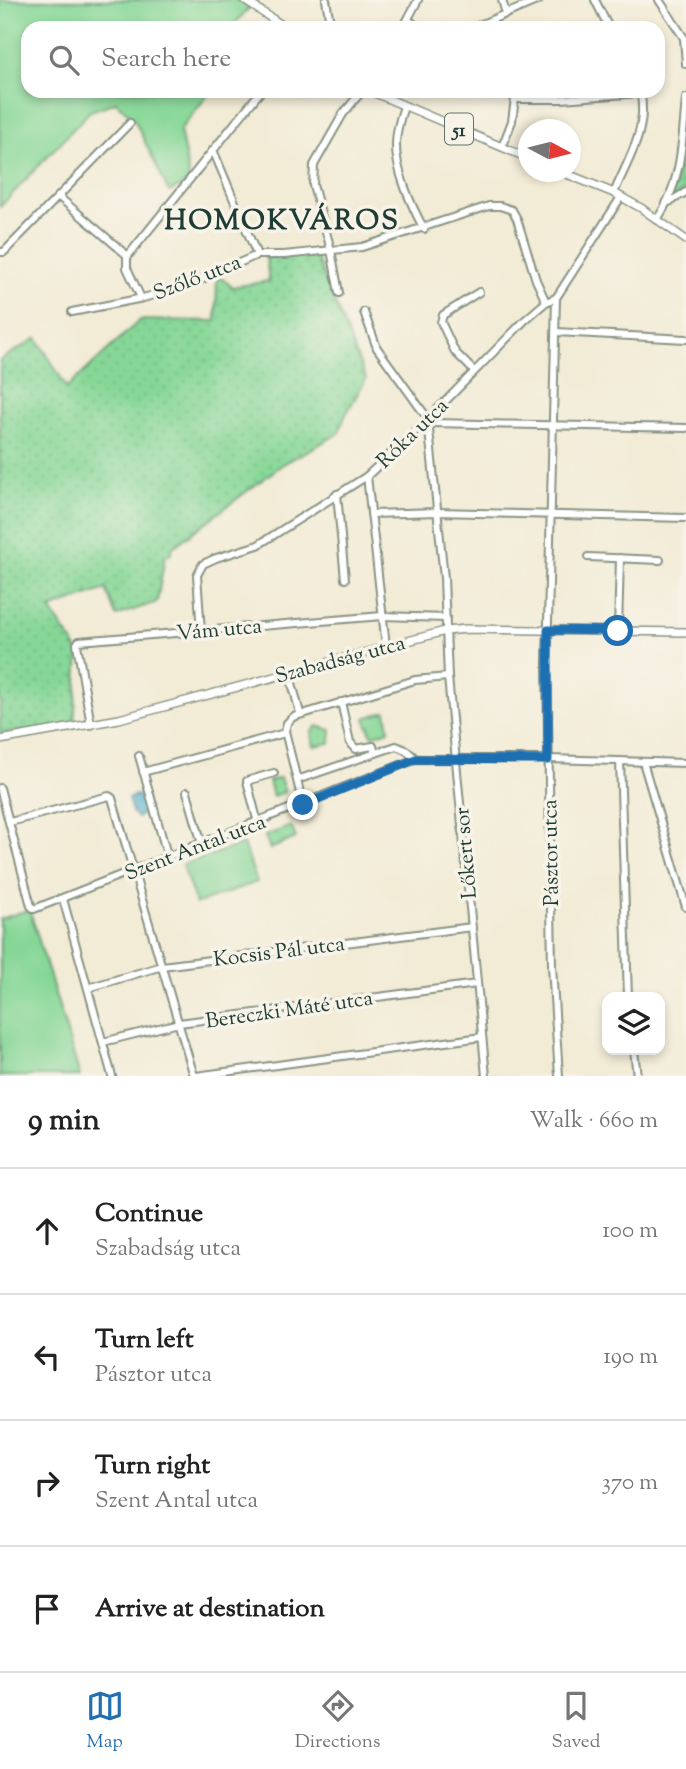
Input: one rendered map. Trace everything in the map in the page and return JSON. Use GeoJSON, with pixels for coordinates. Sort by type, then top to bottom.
{"type":"FeatureCollection","features":[{"type":"Feature","properties":{"kind":"main road"},"geometry":{"type":"LineString","coordinates":[[244,0],[276,21]]}},
{"type":"Feature","properties":{"kind":"main road","name":"51"},"geometry":{"type":"LineString","coordinates":[[390,99],[518,154]]}},
{"type":"Feature","properties":{"kind":"main road"},"geometry":{"type":"LineString","coordinates":[[581,180],[641,208],[686,240]]}},
{"type":"Feature","properties":{"kind":"main road","name":"Szabadság utca"},"geometry":{"type":"LineString","coordinates":[[0,740],[91,725],[445,631],[686,632]]}},
{"type":"Feature","properties":{"kind":"street"},"geometry":{"type":"LineString","coordinates":[[326,0],[330,21]]}},
{"type":"Feature","properties":{"kind":"street"},"geometry":{"type":"LineString","coordinates":[[408,20],[418,0]]}},
{"type":"Feature","properties":{"kind":"street"},"geometry":{"type":"LineString","coordinates":[[502,0],[506,14]]}},
{"type":"Feature","properties":{"kind":"street"},"geometry":{"type":"LineString","coordinates":[[493,20],[539,0]]}},
{"type":"Feature","properties":{"kind":"street"},"geometry":{"type":"LineString","coordinates":[[595,0],[606,21]]}},
{"type":"Feature","properties":{"kind":"street"},"geometry":{"type":"LineString","coordinates":[[659,0],[685,40],[686,64]]}},
{"type":"Feature","properties":{"kind":"street"},"geometry":{"type":"LineString","coordinates":[[141,298],[127,268],[128,256],[255,98]]}},
{"type":"Feature","properties":{"kind":"street"},"geometry":{"type":"LineString","coordinates":[[339,293],[331,250],[313,185],[314,164],[352,98]]}},
{"type":"Feature","properties":{"kind":"street"},"geometry":{"type":"LineString","coordinates":[[349,105],[356,98]]}},
{"type":"Feature","properties":{"kind":"street"},"geometry":{"type":"LineString","coordinates":[[502,147],[512,121],[516,99],[572,98]]}},
{"type":"Feature","properties":{"kind":"street"},"geometry":{"type":"LineString","coordinates":[[556,298],[617,195],[641,132],[641,98]]}},
{"type":"Feature","properties":{"kind":"street"},"geometry":{"type":"LineString","coordinates":[[657,220],[668,202],[684,150],[686,98]]}},
{"type":"Feature","properties":{"kind":"street"},"geometry":{"type":"LineString","coordinates":[[404,106],[397,132],[396,155],[413,208],[425,229]]}},
{"type":"Feature","properties":{"kind":"street"},"geometry":{"type":"LineString","coordinates":[[0,252],[4,252],[130,123]]}},
{"type":"Feature","properties":{"kind":"street"},"geometry":{"type":"LineString","coordinates":[[213,150],[257,255]]}},
{"type":"Feature","properties":{"kind":"street"},"geometry":{"type":"LineString","coordinates":[[668,202],[686,192]]}},
{"type":"Feature","properties":{"kind":"street"},"geometry":{"type":"LineString","coordinates":[[59,197],[128,256]]}},
{"type":"Feature","properties":{"kind":"street","name":"Szőlő utca"},"geometry":{"type":"LineString","coordinates":[[72,312],[189,285],[257,255],[362,247],[425,229],[489,206],[512,210],[536,281],[546,302]]}},
{"type":"Feature","properties":{"kind":"street"},"geometry":{"type":"LineString","coordinates":[[474,372],[455,352],[441,322],[443,314],[479,292]]}},
{"type":"Feature","properties":{"kind":"street","name":"Róka utca"},"geometry":{"type":"LineString","coordinates":[[201,632],[197,575],[203,564],[258,545],[367,476],[429,421],[474,372],[546,302],[556,298]]}},
{"type":"Feature","properties":{"kind":"street","name":"Pásztor utca"},"geometry":{"type":"LineString","coordinates":[[556,298],[548,630],[548,760],[552,966],[559,1076]]}},
{"type":"Feature","properties":{"kind":"street"},"geometry":{"type":"LineString","coordinates":[[364,312],[377,348],[429,421],[686,428]]}},
{"type":"Feature","properties":{"kind":"street"},"geometry":{"type":"LineString","coordinates":[[556,332],[686,339]]}},
{"type":"Feature","properties":{"kind":"street","name":"Lőkert sor"},"geometry":{"type":"LineString","coordinates":[[429,421],[446,618],[448,677],[486,1076]]}},
{"type":"Feature","properties":{"kind":"street"},"geometry":{"type":"LineString","coordinates":[[367,476],[386,646]]}},
{"type":"Feature","properties":{"kind":"street"},"geometry":{"type":"LineString","coordinates":[[337,494],[345,579]]}},
{"type":"Feature","properties":{"kind":"street"},"geometry":{"type":"LineString","coordinates":[[372,514],[438,512],[686,518]]}},
{"type":"Feature","properties":{"kind":"street"},"geometry":{"type":"LineString","coordinates":[[588,557],[660,560]]}},
{"type":"Feature","properties":{"kind":"street"},"geometry":{"type":"LineString","coordinates":[[618,631],[620,558]]}},
{"type":"Feature","properties":{"kind":"street","name":"Vám utca"},"geometry":{"type":"LineString","coordinates":[[91,725],[76,644],[79,641],[382,616],[446,618]]}},
{"type":"Feature","properties":{"kind":"street"},"geometry":{"type":"LineString","coordinates":[[289,673],[300,713]]}},
{"type":"Feature","properties":{"kind":"street"},"geometry":{"type":"LineString","coordinates":[[303,805],[285,733],[287,723],[300,713],[415,680],[448,677]]}},
{"type":"Feature","properties":{"kind":"street"},"geometry":{"type":"LineString","coordinates":[[341,702],[350,742],[356,749],[373,746],[374,753]]}},
{"type":"Feature","properties":{"kind":"street"},"geometry":{"type":"LineString","coordinates":[[143,772],[285,733]]}},
{"type":"Feature","properties":{"kind":"street"},"geometry":{"type":"LineString","coordinates":[[297,780],[396,746],[416,759]]}},
{"type":"Feature","properties":{"kind":"street"},"geometry":{"type":"LineString","coordinates":[[139,756],[168,858]]}},
{"type":"Feature","properties":{"kind":"street","name":"Szent Antal utca"},"geometry":{"type":"LineString","coordinates":[[10,822],[34,909],[416,759],[686,763]]}},
{"type":"Feature","properties":{"kind":"street"},"geometry":{"type":"LineString","coordinates":[[620,761],[628,992]]}},
{"type":"Feature","properties":{"kind":"street"},"geometry":{"type":"LineString","coordinates":[[643,761],[686,906]]}},
{"type":"Feature","properties":{"kind":"street"},"geometry":{"type":"LineString","coordinates":[[258,823],[247,781],[274,773]]}},
{"type":"Feature","properties":{"kind":"street"},"geometry":{"type":"LineString","coordinates":[[0,788],[10,822],[112,797],[195,1076],[482,1037]]}},
{"type":"Feature","properties":{"kind":"street"},"geometry":{"type":"LineString","coordinates":[[187,792],[202,844]]}},
{"type":"Feature","properties":{"kind":"street"},"geometry":{"type":"LineString","coordinates":[[63,899],[112,1076]]}},
{"type":"Feature","properties":{"kind":"street","name":"Kocsis Pál utca"},"geometry":{"type":"LineString","coordinates":[[88,988],[162,966],[472,927]]}},
{"type":"Feature","properties":{"kind":"street","name":"Bereczki Máté utca"},"geometry":{"type":"LineString","coordinates":[[103,1042],[179,1023],[477,984]]}},
{"type":"Feature","properties":{"kind":"street"},"geometry":{"type":"LineString","coordinates":[[635,1055],[637,1076]]}},
{"type":"Feature","properties":{"kind":"green space"},"geometry":{"type":"Polygon","coordinates":[[[0,0],[256,0],[237,21],[21,21],[21,98],[205,98],[180,130],[190,182],[169,192],[134,119],[116,102],[90,111],[0,207],[0,0]]]}},
{"type":"Feature","properties":{"kind":"green space"},"geometry":{"type":"Polygon","coordinates":[[[682,150],[686,150],[686,190],[671,199],[682,150]]]}},
{"type":"Feature","properties":{"kind":"green space"},"geometry":{"type":"Polygon","coordinates":[[[313,250],[366,379],[338,434],[283,464],[172,548],[171,554],[165,556],[157,602],[116,616],[106,589],[50,609],[79,652],[74,727],[0,733],[0,360],[37,338],[67,388],[140,320],[216,321],[217,274],[232,287],[269,281],[266,258],[313,250]]]}},
{"type":"Feature","properties":{"kind":"green space"},"geometry":{"type":"Polygon","coordinates":[[[386,711],[389,730],[372,736],[365,718],[386,711]]]}},
{"type":"Feature","properties":{"kind":"green space"},"geometry":{"type":"Polygon","coordinates":[[[317,726],[331,730],[330,743],[314,746],[311,733],[317,726]]]}},
{"type":"Feature","properties":{"kind":"green space"},"geometry":{"type":"Polygon","coordinates":[[[280,778],[285,792],[273,796],[269,781],[280,778]]]}},
{"type":"Feature","properties":{"kind":"green space"},"geometry":{"type":"Polygon","coordinates":[[[291,826],[296,838],[270,849],[265,836],[291,826]]]}},
{"type":"Feature","properties":{"kind":"green space"},"geometry":{"type":"Polygon","coordinates":[[[243,844],[257,882],[196,904],[182,865],[243,844]]]}},
{"type":"Feature","properties":{"kind":"green space"},"geometry":{"type":"Polygon","coordinates":[[[28,910],[80,1076],[0,1076],[0,919],[28,910]]]}},
{"type":"Feature","properties":{"kind":"water"},"geometry":{"type":"Polygon","coordinates":[[[135,795],[146,797],[145,804],[149,808],[137,818],[128,799],[135,795]]]}},
{"type":"Feature","properties":{"kind":"district","name":"HOMOKVÁROS"},"geometry":{"type":"Point","coordinates":[282,219]}},
{"type":"Feature","properties":{"kind":"route"},"geometry":{"type":"LineString","coordinates":[[303,805],[416,759],[548,760],[548,630],[618,631]]}}]}
